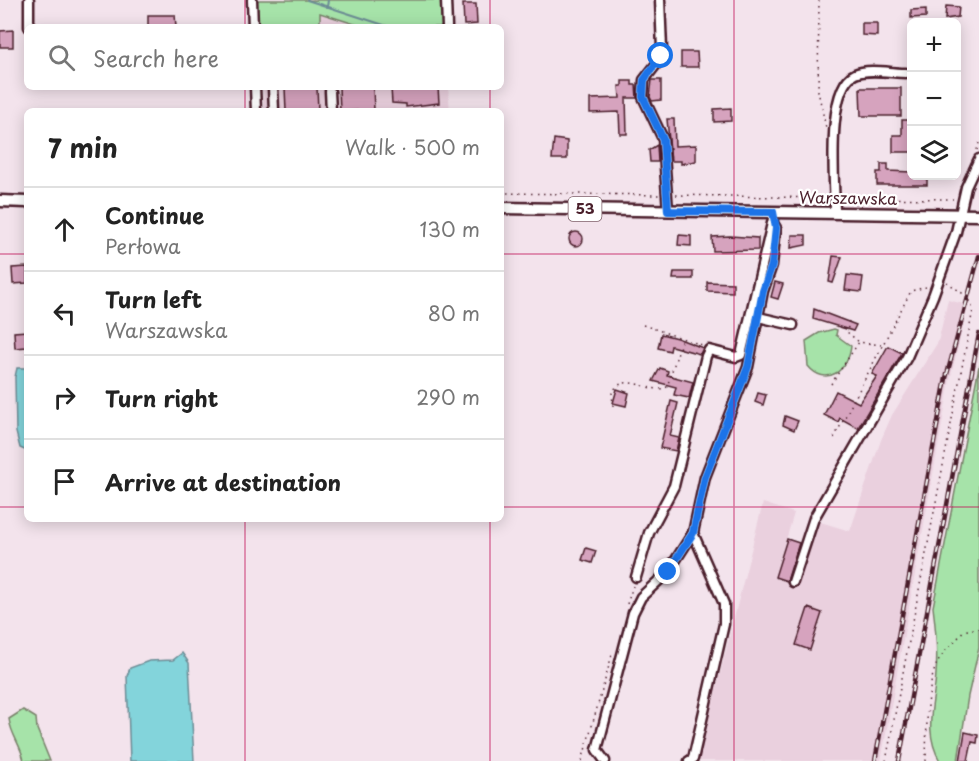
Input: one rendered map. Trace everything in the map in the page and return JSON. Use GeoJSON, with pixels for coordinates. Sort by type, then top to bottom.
{"type":"FeatureCollection","features":[{"type":"Feature","properties":{"kind":"main road"},"geometry":{"type":"LineString","coordinates":[[0,201],[24,202]]}},
{"type":"Feature","properties":{"kind":"main road","name":"Warszawska"},"geometry":{"type":"LineString","coordinates":[[504,208],[668,211],[773,217],[835,213],[979,215]]}},
{"type":"Feature","properties":{"kind":"street"},"geometry":{"type":"LineString","coordinates":[[29,0],[30,24]]}},
{"type":"Feature","properties":{"kind":"street"},"geometry":{"type":"LineString","coordinates":[[252,0],[253,24]]}},
{"type":"Feature","properties":{"kind":"street"},"geometry":{"type":"LineString","coordinates":[[446,0],[447,24]]}},
{"type":"Feature","properties":{"kind":"street"},"geometry":{"type":"LineString","coordinates":[[660,0],[661,56],[644,80],[643,90],[650,115],[663,139],[668,211]]}},
{"type":"Feature","properties":{"kind":"street"},"geometry":{"type":"LineString","coordinates":[[835,213],[835,113],[843,87],[851,77],[859,73],[906,73]]}},
{"type":"Feature","properties":{"kind":"street"},"geometry":{"type":"LineString","coordinates":[[255,90],[256,108]]}},
{"type":"Feature","properties":{"kind":"street"},"geometry":{"type":"LineString","coordinates":[[273,90],[274,108]]}},
{"type":"Feature","properties":{"kind":"street"},"geometry":{"type":"LineString","coordinates":[[330,92],[331,108]]}},
{"type":"Feature","properties":{"kind":"street"},"geometry":{"type":"LineString","coordinates":[[793,582],[814,518],[907,357],[942,272],[976,158]]}},
{"type":"Feature","properties":{"kind":"street"},"geometry":{"type":"LineString","coordinates":[[605,761],[597,750],[633,613],[641,597],[668,572],[693,533],[705,477],[748,367],[772,265],[776,228],[773,217]]}},
{"type":"Feature","properties":{"kind":"street"},"geometry":{"type":"LineString","coordinates":[[636,577],[648,533],[674,486],[709,350],[736,357],[741,355],[773,217]]}},
{"type":"Feature","properties":{"kind":"street"},"geometry":{"type":"LineString","coordinates":[[758,317],[793,325]]}},
{"type":"Feature","properties":{"kind":"street"},"geometry":{"type":"LineString","coordinates":[[691,760],[724,624],[724,604],[693,533]]}},
{"type":"Feature","properties":{"kind":"path"},"geometry":{"type":"LineString","coordinates":[[819,0],[818,91],[827,131]]}},
{"type":"Feature","properties":{"kind":"path"},"geometry":{"type":"LineString","coordinates":[[976,158],[979,143]]}},
{"type":"Feature","properties":{"kind":"path"},"geometry":{"type":"LineString","coordinates":[[504,193],[958,200]]}},
{"type":"Feature","properties":{"kind":"path"},"geometry":{"type":"LineString","coordinates":[[886,761],[973,310],[972,301],[954,289],[942,272]]}},
{"type":"Feature","properties":{"kind":"path"},"geometry":{"type":"LineString","coordinates":[[834,438],[911,291],[937,286]]}},
{"type":"Feature","properties":{"kind":"path"},"geometry":{"type":"LineString","coordinates":[[849,321],[847,332],[859,342],[882,345]]}},
{"type":"Feature","properties":{"kind":"path"},"geometry":{"type":"LineString","coordinates":[[643,325],[709,350]]}},
{"type":"Feature","properties":{"kind":"path"},"geometry":{"type":"LineString","coordinates":[[613,406],[612,393],[621,384],[630,382],[662,390],[667,387],[682,339]]}},
{"type":"Feature","properties":{"kind":"path"},"geometry":{"type":"LineString","coordinates":[[831,384],[859,342]]}},
{"type":"Feature","properties":{"kind":"path"},"geometry":{"type":"LineString","coordinates":[[627,604],[636,577]]}},
{"type":"Feature","properties":{"kind":"path"},"geometry":{"type":"LineString","coordinates":[[926,761],[929,701],[935,670],[941,656],[958,641],[963,631],[979,628]]}},
{"type":"Feature","properties":{"kind":"path"},"geometry":{"type":"LineString","coordinates":[[582,761],[614,649]]}},
{"type":"Feature","properties":{"kind":"shaded area"},"geometry":{"type":"Polygon","coordinates":[[[319,12],[355,24],[320,24],[319,12]]]}},
{"type":"Feature","properties":{"kind":"shaded area"},"geometry":{"type":"Polygon","coordinates":[[[263,90],[448,90],[450,108],[264,108],[263,90]]]}},
{"type":"Feature","properties":{"kind":"shaded area"},"geometry":{"type":"Polygon","coordinates":[[[948,300],[968,305],[950,380],[881,761],[698,761],[763,503],[794,513],[775,577],[797,584],[817,521],[850,531],[881,440],[892,415],[938,342],[948,300]]]}},
{"type":"Feature","properties":{"kind":"green space"},"geometry":{"type":"Polygon","coordinates":[[[254,0],[444,0],[445,24],[355,24],[320,13],[320,24],[255,24],[254,0]]]}},
{"type":"Feature","properties":{"kind":"green space"},"geometry":{"type":"Polygon","coordinates":[[[837,330],[836,335],[851,346],[849,355],[836,373],[822,376],[808,366],[806,341],[819,333],[837,330]]]}},
{"type":"Feature","properties":{"kind":"green space"},"geometry":{"type":"Polygon","coordinates":[[[979,366],[979,648],[968,696],[958,761],[940,761],[935,750],[931,729],[937,657],[933,607],[979,366]]]}},
{"type":"Feature","properties":{"kind":"green space"},"geometry":{"type":"Polygon","coordinates":[[[23,710],[36,718],[37,729],[50,761],[24,761],[9,719],[23,710]]]}},
{"type":"Feature","properties":{"kind":"water"},"geometry":{"type":"Polygon","coordinates":[[[17,368],[24,368],[24,450],[20,448],[16,432],[15,377],[17,368]]]}},
{"type":"Feature","properties":{"kind":"water"},"geometry":{"type":"Polygon","coordinates":[[[182,653],[189,663],[194,761],[130,761],[127,676],[130,668],[149,661],[173,660],[182,653]]]}},
{"type":"Feature","properties":{"kind":"building"},"geometry":{"type":"Polygon","coordinates":[[[463,4],[476,4],[477,24],[464,24],[463,4]]]}},
{"type":"Feature","properties":{"kind":"building"},"geometry":{"type":"Polygon","coordinates":[[[946,6],[959,7],[958,17],[945,18],[946,6]]]}},
{"type":"Feature","properties":{"kind":"building"},"geometry":{"type":"Polygon","coordinates":[[[926,9],[926,17],[911,18],[911,10],[926,9]]]}},
{"type":"Feature","properties":{"kind":"building"},"geometry":{"type":"Polygon","coordinates":[[[148,15],[175,15],[176,24],[148,24],[148,15]]]}},
{"type":"Feature","properties":{"kind":"building"},"geometry":{"type":"Polygon","coordinates":[[[862,23],[877,23],[877,36],[862,35],[862,23]]]}},
{"type":"Feature","properties":{"kind":"building"},"geometry":{"type":"Polygon","coordinates":[[[13,30],[13,47],[0,47],[0,31],[13,30]]]}},
{"type":"Feature","properties":{"kind":"building"},"geometry":{"type":"Polygon","coordinates":[[[681,52],[697,52],[698,67],[681,67],[681,52]]]}},
{"type":"Feature","properties":{"kind":"building"},"geometry":{"type":"Polygon","coordinates":[[[652,80],[661,80],[661,100],[652,101],[650,97],[652,80]]]}},
{"type":"Feature","properties":{"kind":"building"},"geometry":{"type":"Polygon","coordinates":[[[622,81],[632,81],[632,85],[636,85],[637,98],[626,98],[627,134],[620,134],[619,112],[590,113],[590,99],[620,98],[619,86],[622,86],[622,81]]]}},
{"type":"Feature","properties":{"kind":"building"},"geometry":{"type":"Polygon","coordinates":[[[860,88],[901,88],[901,116],[861,116],[860,88]]]}},
{"type":"Feature","properties":{"kind":"building"},"geometry":{"type":"Polygon","coordinates":[[[285,90],[317,90],[318,108],[286,108],[285,90]]]}},
{"type":"Feature","properties":{"kind":"building"},"geometry":{"type":"Polygon","coordinates":[[[339,90],[373,90],[374,108],[340,108],[339,90]]]}},
{"type":"Feature","properties":{"kind":"building"},"geometry":{"type":"Polygon","coordinates":[[[391,90],[438,90],[439,103],[406,107],[406,104],[392,103],[391,90]]]}},
{"type":"Feature","properties":{"kind":"building"},"geometry":{"type":"Polygon","coordinates":[[[731,108],[731,121],[714,122],[714,109],[731,108]]]}},
{"type":"Feature","properties":{"kind":"building"},"geometry":{"type":"Polygon","coordinates":[[[667,119],[674,119],[675,146],[696,145],[696,161],[681,164],[681,161],[671,161],[667,119]]]}},
{"type":"Feature","properties":{"kind":"building"},"geometry":{"type":"Polygon","coordinates":[[[902,120],[907,120],[907,152],[893,152],[893,135],[902,135],[902,120]]]}},
{"type":"Feature","properties":{"kind":"building"},"geometry":{"type":"Polygon","coordinates":[[[554,139],[567,141],[567,159],[552,159],[554,139]]]}},
{"type":"Feature","properties":{"kind":"building"},"geometry":{"type":"Polygon","coordinates":[[[657,145],[658,162],[650,162],[649,150],[657,145]]]}},
{"type":"Feature","properties":{"kind":"building"},"geometry":{"type":"Polygon","coordinates":[[[881,164],[888,164],[888,171],[907,172],[907,180],[927,180],[927,185],[877,185],[877,172],[881,172],[881,164]]]}},
{"type":"Feature","properties":{"kind":"building"},"geometry":{"type":"Polygon","coordinates":[[[576,232],[581,234],[583,239],[581,244],[576,246],[571,244],[569,239],[571,234],[576,232]]]}},
{"type":"Feature","properties":{"kind":"building"},"geometry":{"type":"Polygon","coordinates":[[[679,235],[691,236],[691,246],[678,245],[679,235]]]}},
{"type":"Feature","properties":{"kind":"building"},"geometry":{"type":"Polygon","coordinates":[[[792,235],[806,235],[806,245],[791,248],[792,235]]]}},
{"type":"Feature","properties":{"kind":"building"},"geometry":{"type":"Polygon","coordinates":[[[712,237],[758,238],[758,250],[713,251],[712,237]]]}},
{"type":"Feature","properties":{"kind":"building"},"geometry":{"type":"Polygon","coordinates":[[[833,256],[842,257],[833,283],[829,282],[833,256]]]}},
{"type":"Feature","properties":{"kind":"building"},"geometry":{"type":"Polygon","coordinates":[[[24,267],[24,283],[13,284],[12,268],[24,267]]]}},
{"type":"Feature","properties":{"kind":"building"},"geometry":{"type":"Polygon","coordinates":[[[674,272],[693,272],[693,279],[673,279],[674,272]]]}},
{"type":"Feature","properties":{"kind":"building"},"geometry":{"type":"Polygon","coordinates":[[[847,275],[863,277],[861,292],[845,290],[847,275]]]}},
{"type":"Feature","properties":{"kind":"building"},"geometry":{"type":"Polygon","coordinates":[[[707,282],[733,283],[733,292],[707,291],[707,282]]]}},
{"type":"Feature","properties":{"kind":"building"},"geometry":{"type":"Polygon","coordinates":[[[775,282],[783,284],[778,299],[771,297],[775,282]]]}},
{"type":"Feature","properties":{"kind":"building"},"geometry":{"type":"Polygon","coordinates":[[[814,309],[856,325],[853,331],[813,319],[814,309]]]}},
{"type":"Feature","properties":{"kind":"building"},"geometry":{"type":"Polygon","coordinates":[[[24,331],[24,347],[15,348],[14,332],[24,331]]]}},
{"type":"Feature","properties":{"kind":"building"},"geometry":{"type":"Polygon","coordinates":[[[661,334],[703,348],[700,354],[671,346],[670,351],[658,348],[661,334]]]}},
{"type":"Feature","properties":{"kind":"building"},"geometry":{"type":"Polygon","coordinates":[[[888,346],[902,353],[858,428],[840,418],[838,422],[824,415],[836,391],[859,403],[877,376],[872,374],[888,346]]]}},
{"type":"Feature","properties":{"kind":"building"},"geometry":{"type":"Polygon","coordinates":[[[660,368],[668,371],[667,375],[693,382],[689,398],[674,395],[676,387],[653,381],[660,368]]]}},
{"type":"Feature","properties":{"kind":"building"},"geometry":{"type":"Polygon","coordinates":[[[617,389],[629,393],[626,406],[613,403],[617,389]]]}},
{"type":"Feature","properties":{"kind":"building"},"geometry":{"type":"Polygon","coordinates":[[[758,393],[766,395],[763,405],[755,402],[758,393]]]}},
{"type":"Feature","properties":{"kind":"building"},"geometry":{"type":"Polygon","coordinates":[[[671,401],[678,403],[670,436],[679,438],[676,451],[660,448],[671,401]]]}},
{"type":"Feature","properties":{"kind":"building"},"geometry":{"type":"Polygon","coordinates":[[[785,416],[798,421],[794,430],[783,425],[785,416]]]}},
{"type":"Feature","properties":{"kind":"building"},"geometry":{"type":"Polygon","coordinates":[[[787,539],[799,543],[787,581],[775,577],[787,539]]]}},
{"type":"Feature","properties":{"kind":"building"},"geometry":{"type":"Polygon","coordinates":[[[586,548],[596,551],[592,563],[582,560],[586,548]]]}},
{"type":"Feature","properties":{"kind":"building"},"geometry":{"type":"Polygon","coordinates":[[[808,608],[822,613],[810,650],[796,645],[808,608]]]}},
{"type":"Feature","properties":{"kind":"building"},"geometry":{"type":"Polygon","coordinates":[[[965,732],[978,735],[977,743],[972,742],[968,761],[960,761],[965,732]]]}},
{"type":"Feature","properties":{"kind":"waterway"},"geometry":{"type":"LineString","coordinates":[[307,0],[381,24]]}},
{"type":"Feature","properties":{"kind":"waterway"},"geometry":{"type":"LineString","coordinates":[[327,7],[328,0]]}},
{"type":"Feature","properties":{"kind":"railway"},"geometry":{"type":"LineString","coordinates":[[875,761],[946,378],[979,256]]}},
{"type":"Feature","properties":{"kind":"railway"},"geometry":{"type":"LineString","coordinates":[[899,761],[979,334]]}},
{"type":"Feature","properties":{"kind":"route"},"geometry":{"type":"LineString","coordinates":[[661,56],[654,69],[644,80],[643,97],[663,139],[666,156],[668,211],[773,212],[773,223],[776,228],[772,265],[763,291],[748,367],[705,477],[693,533],[668,572]]}}]}
